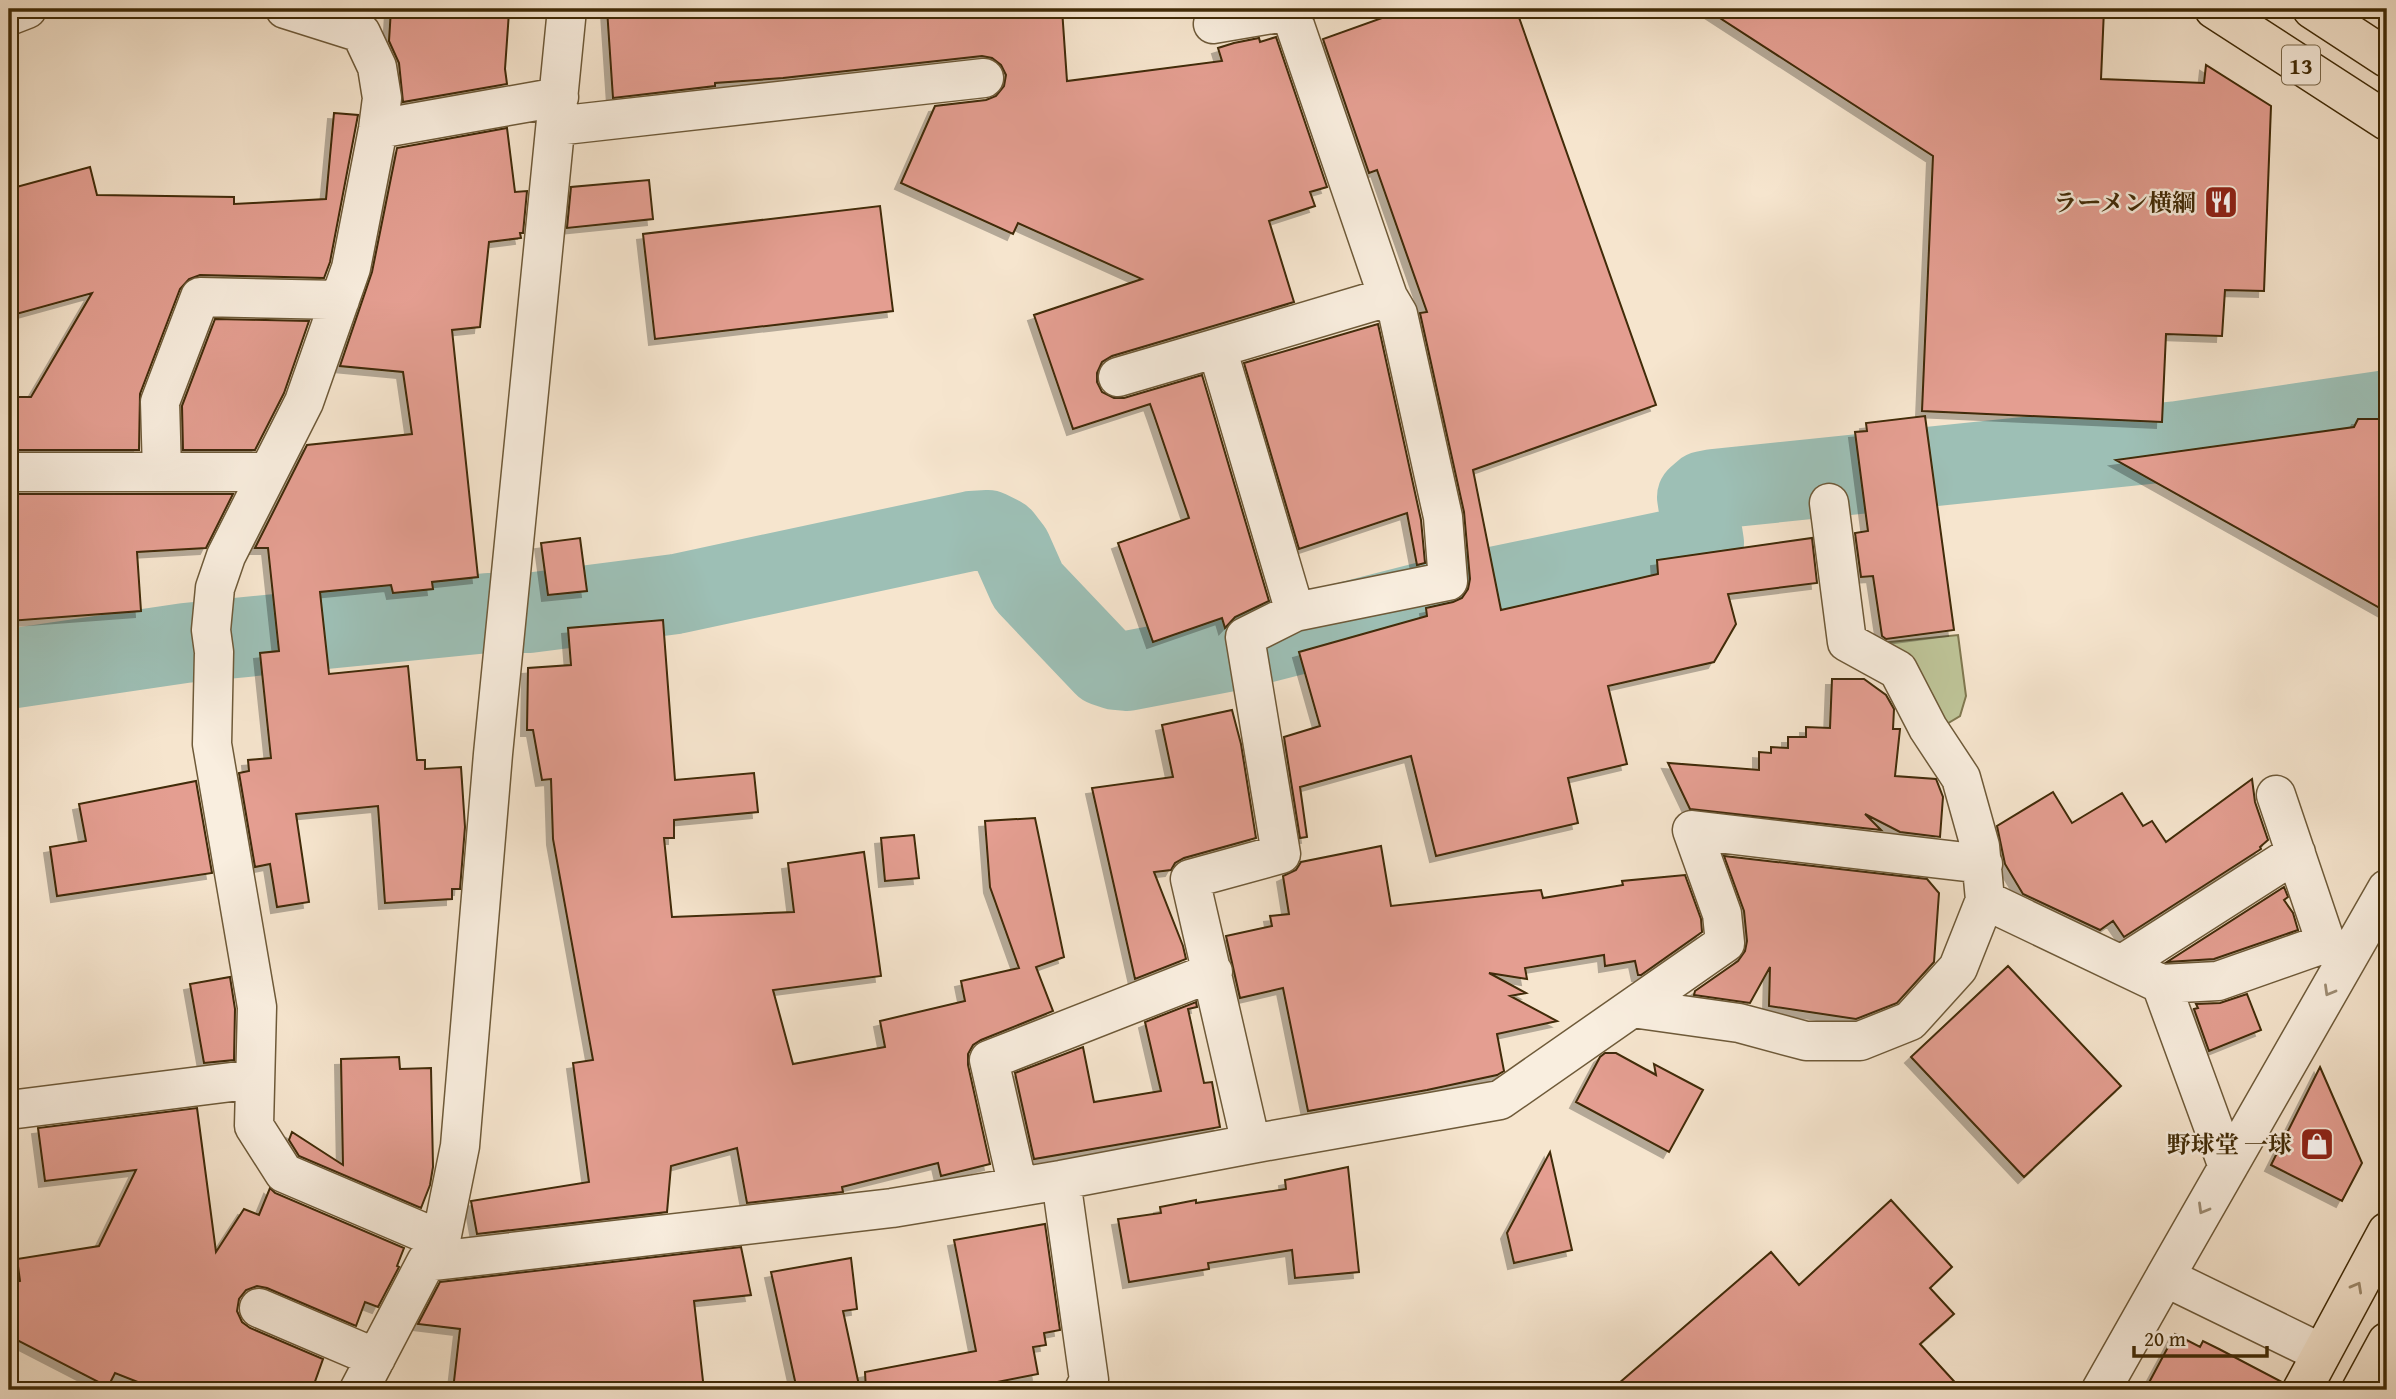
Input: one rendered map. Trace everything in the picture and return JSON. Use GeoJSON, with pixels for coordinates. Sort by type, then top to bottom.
{"type":"FeatureCollection","features":[{"type":"Feature","properties":{"kind":"main road","name":"13"},"geometry":{"type":"LineString","coordinates":[[2214,9],[2387,121]]}},
{"type":"Feature","properties":{"kind":"main road","name":"13"},"geometry":{"type":"LineString","coordinates":[[2312,9],[2387,58]]}},
{"type":"Feature","properties":{"kind":"main road"},"geometry":{"type":"LineString","coordinates":[[2302,1390],[2387,1232]]}},
{"type":"Feature","properties":{"kind":"main road"},"geometry":{"type":"LineString","coordinates":[[2361,1390],[2387,1342]]}},
{"type":"Feature","properties":{"kind":"street"},"geometry":{"type":"LineString","coordinates":[[9,16],[27,9]]}},
{"type":"Feature","properties":{"kind":"street"},"geometry":{"type":"LineString","coordinates":[[285,9],[361,33],[377,67],[382,98],[351,268],[304,402],[226,556],[215,589],[212,744],[257,1007],[254,1126],[284,1172],[433,1251],[892,1208],[1061,1181],[1500,1100],[1725,943],[1722,914],[1692,830],[1984,882],[2121,965],[2161,984],[2218,981],[2337,951]]}},
{"type":"Feature","properties":{"kind":"street"},"geometry":{"type":"LineString","coordinates":[[259,1308],[367,1374],[433,1251],[460,1146],[493,754],[567,9]]}},
{"type":"Feature","properties":{"kind":"street"},"geometry":{"type":"LineString","coordinates":[[1213,24],[1293,10],[1388,297],[1398,314],[1443,517],[1448,581],[1295,612],[1248,650],[1281,854],[1190,879],[1251,1144]]}},
{"type":"Feature","properties":{"kind":"street"},"geometry":{"type":"LineString","coordinates":[[378,129],[984,78]]}},
{"type":"Feature","properties":{"kind":"street"},"geometry":{"type":"LineString","coordinates":[[162,472],[160,402],[200,297],[340,300]]}},
{"type":"Feature","properties":{"kind":"street"},"geometry":{"type":"LineString","coordinates":[[1118,377],[1388,297]]}},
{"type":"Feature","properties":{"kind":"street"},"geometry":{"type":"LineString","coordinates":[[1217,348],[1295,612]]}},
{"type":"Feature","properties":{"kind":"street"},"geometry":{"type":"LineString","coordinates":[[9,472],[268,472]]}},
{"type":"Feature","properties":{"kind":"street"},"geometry":{"type":"LineString","coordinates":[[1632,1008],[1739,1023],[1806,1041],[1860,1041],[1910,1021],[1958,968],[1984,882],[1980,846],[1961,778],[1928,728],[1898,670],[1847,642],[1829,503]]}},
{"type":"Feature","properties":{"kind":"street"},"geometry":{"type":"LineString","coordinates":[[2276,795],[2296,853],[2337,951]]}},
{"type":"Feature","properties":{"kind":"street"},"geometry":{"type":"LineString","coordinates":[[2121,965],[2296,853]]}},
{"type":"Feature","properties":{"kind":"street"},"geometry":{"type":"LineString","coordinates":[[2101,1390],[2228,1167],[2337,951],[2387,889]]}},
{"type":"Feature","properties":{"kind":"street"},"geometry":{"type":"LineString","coordinates":[[1018,1188],[989,1060],[1213,972]]}},
{"type":"Feature","properties":{"kind":"street"},"geometry":{"type":"LineString","coordinates":[[2161,984],[2228,1167]]}},
{"type":"Feature","properties":{"kind":"street"},"geometry":{"type":"LineString","coordinates":[[9,1110],[255,1079]]}},
{"type":"Feature","properties":{"kind":"street"},"geometry":{"type":"LineString","coordinates":[[1061,1181],[1089,1380],[1084,1390]]}},
{"type":"Feature","properties":{"kind":"street"},"geometry":{"type":"LineString","coordinates":[[2165,1277],[2321,1353]]}},
{"type":"Feature","properties":{"kind":"green space"},"geometry":{"type":"Polygon","coordinates":[[[1958,635],[1966,696],[1960,716],[1945,725],[1870,644],[1958,635]]]}},
{"type":"Feature","properties":{"kind":"building"},"geometry":{"type":"Polygon","coordinates":[[[391,9],[509,12],[505,69],[507,84],[403,102],[399,63],[389,41],[391,9]]]}},
{"type":"Feature","properties":{"kind":"building"},"geometry":{"type":"Polygon","coordinates":[[[607,9],[1062,9],[1067,81],[1222,61],[1218,48],[1259,38],[1260,42],[1276,37],[1327,187],[1310,192],[1315,206],[1269,221],[1294,302],[1112,356],[1102,362],[1097,373],[1097,382],[1102,392],[1114,398],[1124,398],[1202,375],[1269,601],[1235,617],[1225,628],[1222,618],[1153,642],[1118,543],[1189,518],[1150,404],[1073,429],[1034,315],[1142,279],[1018,223],[1013,234],[901,183],[935,106],[986,100],[996,96],[1004,86],[1006,75],[1001,65],[992,58],[982,56],[715,83],[715,86],[613,98],[607,9]]]}},
{"type":"Feature","properties":{"kind":"building"},"geometry":{"type":"Polygon","coordinates":[[[1407,9],[1516,9],[1656,405],[1473,470],[1501,610],[1658,574],[1657,560],[1812,538],[1817,583],[1728,594],[1736,624],[1714,662],[1608,686],[1627,764],[1568,778],[1578,823],[1436,856],[1411,756],[1300,787],[1307,837],[1300,838],[1284,737],[1320,726],[1299,652],[1427,616],[1426,608],[1462,598],[1470,579],[1464,512],[1420,313],[1427,312],[1377,170],[1369,173],[1323,39],[1407,9]]]}},
{"type":"Feature","properties":{"kind":"building"},"geometry":{"type":"Polygon","coordinates":[[[1706,9],[2104,9],[2101,79],[2204,83],[2206,65],[2271,106],[2264,291],[2225,290],[2222,336],[2166,334],[2162,422],[1922,411],[1933,156],[1706,9]]]}},
{"type":"Feature","properties":{"kind":"building"},"geometry":{"type":"Polygon","coordinates":[[[334,113],[358,115],[330,262],[324,278],[200,275],[189,279],[180,289],[140,394],[139,450],[9,450],[9,397],[31,397],[92,293],[9,316],[9,189],[90,167],[97,195],[234,197],[234,204],[326,199],[334,113]]]}},
{"type":"Feature","properties":{"kind":"building"},"geometry":{"type":"Polygon","coordinates":[[[507,128],[515,192],[527,191],[523,233],[520,233],[521,238],[489,242],[480,327],[452,330],[478,577],[432,582],[433,589],[393,593],[391,585],[320,592],[329,674],[408,666],[417,760],[425,760],[425,769],[461,767],[465,827],[460,889],[452,889],[452,899],[385,903],[378,806],[296,814],[309,902],[277,907],[270,864],[255,867],[239,773],[249,771],[248,760],[271,758],[260,653],[279,651],[268,548],[255,548],[307,445],[412,434],[403,372],[340,366],[372,272],[397,148],[507,128]]]}},
{"type":"Feature","properties":{"kind":"building"},"geometry":{"type":"Polygon","coordinates":[[[649,180],[653,219],[567,228],[571,187],[649,180]]]}},
{"type":"Feature","properties":{"kind":"building"},"geometry":{"type":"Polygon","coordinates":[[[880,206],[893,311],[655,339],[643,234],[880,206]]]}},
{"type":"Feature","properties":{"kind":"building"},"geometry":{"type":"Polygon","coordinates":[[[215,319],[309,321],[284,393],[255,450],[183,450],[182,406],[215,319]]]}},
{"type":"Feature","properties":{"kind":"building"},"geometry":{"type":"Polygon","coordinates":[[[1378,324],[1421,520],[1425,563],[1417,565],[1407,513],[1299,549],[1244,363],[1378,324]]]}},
{"type":"Feature","properties":{"kind":"building"},"geometry":{"type":"Polygon","coordinates":[[[1925,416],[1954,630],[1886,639],[1882,636],[1873,576],[1861,577],[1855,533],[1868,531],[1855,432],[1867,431],[1866,423],[1925,416]]]}},
{"type":"Feature","properties":{"kind":"building"},"geometry":{"type":"Polygon","coordinates":[[[2358,419],[2387,419],[2387,612],[2116,460],[2354,427],[2358,419]]]}},
{"type":"Feature","properties":{"kind":"building"},"geometry":{"type":"Polygon","coordinates":[[[9,494],[233,494],[206,548],[137,552],[141,611],[9,621],[9,494]]]}},
{"type":"Feature","properties":{"kind":"building"},"geometry":{"type":"Polygon","coordinates":[[[580,538],[587,591],[548,595],[541,543],[580,538]]]}},
{"type":"Feature","properties":{"kind":"building"},"geometry":{"type":"Polygon","coordinates":[[[663,620],[675,780],[754,773],[758,812],[674,820],[674,838],[664,838],[672,917],[794,912],[788,863],[864,852],[881,976],[773,990],[793,1064],[885,1047],[880,1021],[965,1001],[961,981],[1019,968],[990,887],[985,821],[1035,818],[1064,957],[1036,967],[1053,1011],[981,1040],[973,1045],[968,1054],[968,1065],[990,1164],[941,1176],[938,1163],[842,1187],[843,1192],[747,1203],[737,1148],[671,1166],[667,1212],[477,1234],[471,1201],[589,1182],[573,1063],[593,1060],[553,839],[551,779],[542,780],[533,730],[527,730],[528,668],[571,665],[568,628],[663,620]]]}},
{"type":"Feature","properties":{"kind":"building"},"geometry":{"type":"Polygon","coordinates":[[[1832,679],[1864,679],[1886,695],[1894,709],[1893,729],[1900,729],[1895,776],[1936,779],[1943,797],[1940,837],[1900,832],[1865,814],[1881,830],[1690,809],[1668,763],[1759,770],[1759,752],[1771,753],[1771,747],[1788,748],[1788,737],[1806,737],[1806,727],[1830,728],[1832,679]]]}},
{"type":"Feature","properties":{"kind":"building"},"geometry":{"type":"Polygon","coordinates":[[[1232,710],[1241,744],[1256,838],[1184,858],[1175,863],[1171,870],[1154,872],[1186,959],[1135,979],[1092,788],[1173,777],[1162,725],[1232,710]]]}},
{"type":"Feature","properties":{"kind":"building"},"geometry":{"type":"Polygon","coordinates":[[[2252,779],[2255,802],[2268,840],[2261,849],[2124,937],[2113,921],[2100,930],[2023,894],[2005,864],[1997,826],[2053,792],[2072,823],[2122,793],[2143,826],[2152,821],[2166,842],[2252,779]]]}},
{"type":"Feature","properties":{"kind":"building"},"geometry":{"type":"Polygon","coordinates":[[[196,781],[212,873],[57,896],[50,847],[86,841],[79,804],[196,781]]]}},
{"type":"Feature","properties":{"kind":"building"},"geometry":{"type":"Polygon","coordinates":[[[914,835],[919,878],[885,881],[881,838],[914,835]]]}},
{"type":"Feature","properties":{"kind":"building"},"geometry":{"type":"Polygon","coordinates":[[[1381,846],[1391,906],[1541,890],[1543,898],[1623,885],[1622,881],[1685,875],[1701,919],[1702,932],[1641,975],[1638,975],[1635,961],[1605,966],[1604,955],[1525,968],[1527,979],[1489,973],[1526,993],[1510,996],[1557,1021],[1497,1034],[1504,1071],[1497,1075],[1427,1090],[1308,1111],[1283,988],[1240,998],[1226,936],[1272,926],[1270,916],[1289,914],[1283,876],[1296,870],[1301,862],[1381,846]]]}},
{"type":"Feature","properties":{"kind":"building"},"geometry":{"type":"Polygon","coordinates":[[[1724,856],[1927,879],[1939,893],[1934,962],[1897,1003],[1856,1019],[1769,1006],[1770,967],[1750,1003],[1694,995],[1695,991],[1738,961],[1745,951],[1747,941],[1744,911],[1724,856]]]}},
{"type":"Feature","properties":{"kind":"building"},"geometry":{"type":"Polygon","coordinates":[[[2284,887],[2288,897],[2284,900],[2293,913],[2298,930],[2214,959],[2167,962],[2284,887]]]}},
{"type":"Feature","properties":{"kind":"building"},"geometry":{"type":"Polygon","coordinates":[[[2008,966],[2121,1086],[2024,1177],[1911,1057],[2008,966]]]}},
{"type":"Feature","properties":{"kind":"building"},"geometry":{"type":"Polygon","coordinates":[[[230,977],[235,1009],[234,1060],[204,1063],[190,984],[230,977]]]}},
{"type":"Feature","properties":{"kind":"building"},"geometry":{"type":"Polygon","coordinates":[[[2247,994],[2261,1030],[2209,1051],[2194,1009],[2198,1008],[2196,1004],[2220,1003],[2247,994]]]}},
{"type":"Feature","properties":{"kind":"building"},"geometry":{"type":"Polygon","coordinates":[[[1196,1002],[1197,1007],[1188,1009],[1204,1083],[1212,1082],[1220,1127],[1034,1159],[1015,1073],[1083,1047],[1094,1102],[1161,1091],[1145,1022],[1196,1002]]]}},
{"type":"Feature","properties":{"kind":"building"},"geometry":{"type":"Polygon","coordinates":[[[1605,1053],[1616,1053],[1656,1075],[1654,1064],[1703,1090],[1669,1152],[1576,1102],[1600,1057],[1605,1053]]]}},
{"type":"Feature","properties":{"kind":"building"},"geometry":{"type":"Polygon","coordinates":[[[399,1057],[400,1069],[431,1068],[433,1167],[430,1185],[421,1208],[299,1156],[289,1140],[292,1132],[343,1165],[341,1059],[399,1057]]]}},
{"type":"Feature","properties":{"kind":"building"},"geometry":{"type":"Polygon","coordinates":[[[2320,1067],[2362,1163],[2342,1201],[2271,1165],[2320,1067]]]}},
{"type":"Feature","properties":{"kind":"building"},"geometry":{"type":"Polygon","coordinates":[[[197,1108],[216,1252],[244,1209],[259,1215],[270,1188],[275,1193],[404,1248],[397,1266],[399,1267],[378,1307],[365,1302],[356,1326],[267,1288],[257,1286],[246,1290],[239,1299],[237,1311],[242,1322],[250,1328],[323,1359],[312,1390],[158,1390],[115,1373],[108,1387],[9,1336],[9,1283],[20,1281],[17,1259],[99,1246],[136,1170],[45,1181],[38,1128],[197,1108]]]}},
{"type":"Feature","properties":{"kind":"building"},"geometry":{"type":"Polygon","coordinates":[[[1550,1152],[1572,1250],[1514,1263],[1507,1233],[1550,1152]]]}},
{"type":"Feature","properties":{"kind":"building"},"geometry":{"type":"Polygon","coordinates":[[[1348,1167],[1359,1272],[1295,1278],[1292,1250],[1208,1263],[1209,1269],[1129,1282],[1118,1219],[1161,1213],[1160,1207],[1196,1200],[1196,1203],[1286,1189],[1285,1180],[1348,1167]]]}},
{"type":"Feature","properties":{"kind":"building"},"geometry":{"type":"Polygon","coordinates":[[[1891,1200],[1952,1267],[1930,1288],[1954,1314],[1920,1344],[1962,1390],[1611,1390],[1771,1252],[1799,1285],[1891,1200]]]}},
{"type":"Feature","properties":{"kind":"building"},"geometry":{"type":"Polygon","coordinates":[[[1045,1224],[1060,1330],[1044,1333],[1046,1345],[1033,1347],[1038,1374],[957,1390],[866,1390],[865,1372],[976,1351],[954,1240],[1045,1224]]]}},
{"type":"Feature","properties":{"kind":"building"},"geometry":{"type":"Polygon","coordinates":[[[741,1247],[751,1295],[694,1301],[704,1390],[629,1390],[629,1383],[506,1383],[506,1390],[453,1390],[460,1329],[418,1324],[440,1282],[741,1247]]]}},
{"type":"Feature","properties":{"kind":"building"},"geometry":{"type":"Polygon","coordinates":[[[851,1258],[857,1309],[843,1311],[860,1390],[797,1390],[771,1272],[851,1258]]]}},
{"type":"Feature","properties":{"kind":"building"},"geometry":{"type":"Polygon","coordinates":[[[2175,1334],[2200,1347],[2203,1341],[2282,1382],[2280,1390],[2145,1390],[2175,1334]]]}},
{"type":"Feature","properties":{"kind":"waterway"},"geometry":{"type":"LineString","coordinates":[[9,669],[185,643],[488,613],[528,613],[676,594],[971,531],[988,530],[1002,537],[1012,550],[1028,586],[1104,666],[1127,671],[1237,650],[1440,598],[1704,543],[1697,497],[1704,491],[2178,441],[2387,410]]}},
{"type":"Feature","properties":{"kind":"place","name":"ラーメン横綱"},"geometry":{"type":"Point","coordinates":[2221,202]}},
{"type":"Feature","properties":{"kind":"place","name":"野球堂 一球"},"geometry":{"type":"Point","coordinates":[2317,1144]}}]}
